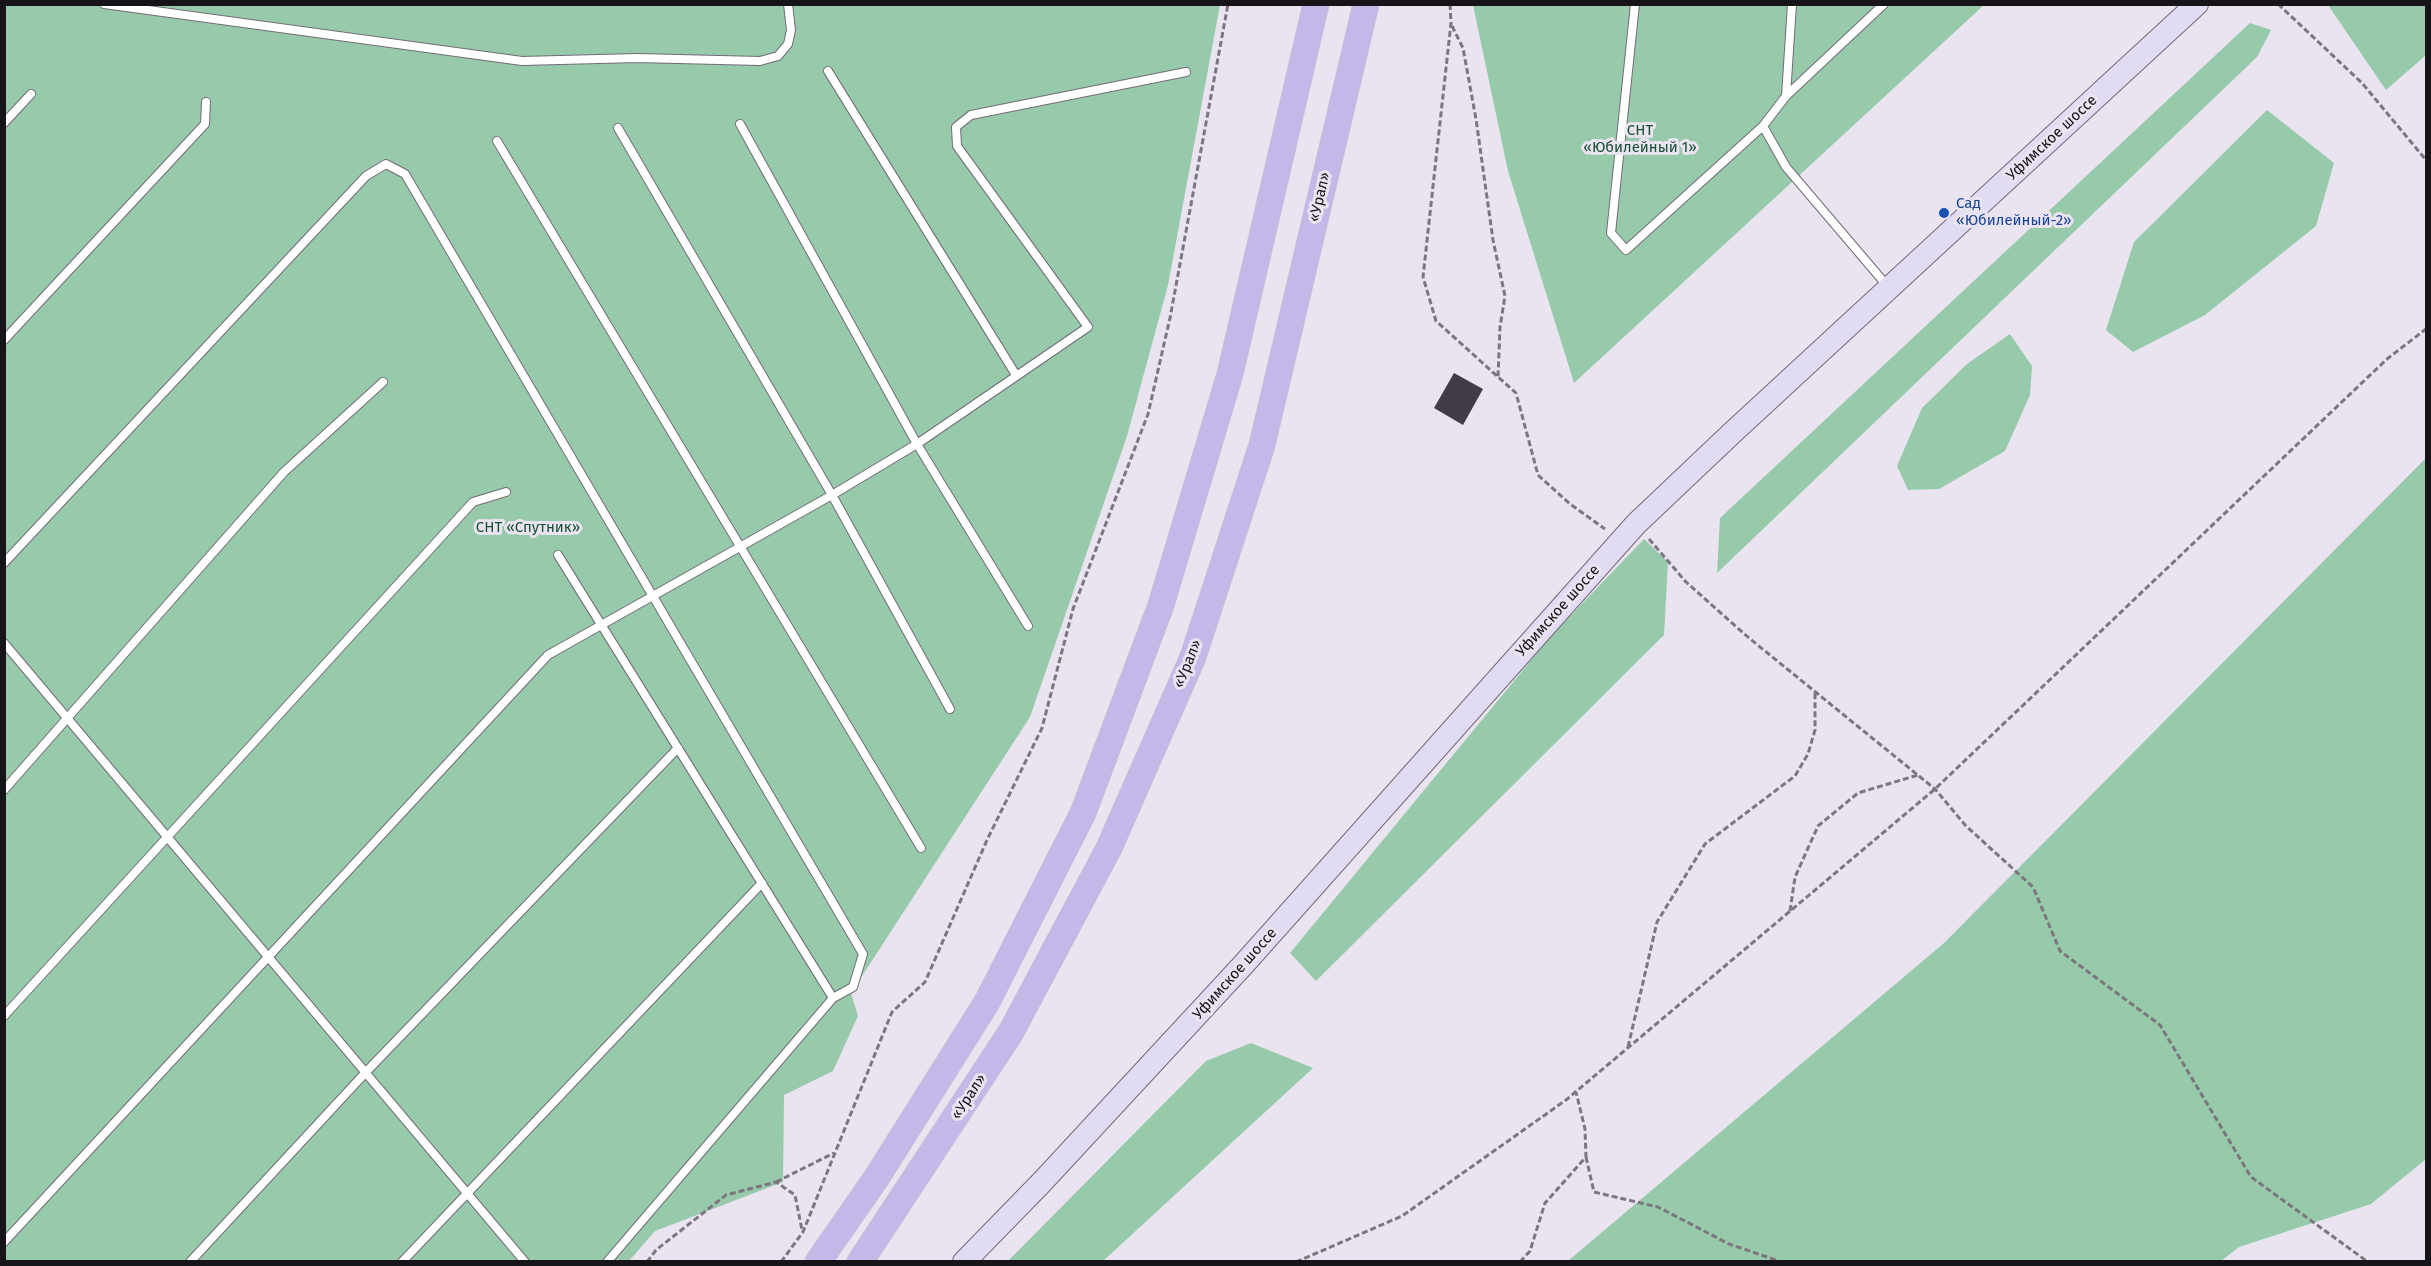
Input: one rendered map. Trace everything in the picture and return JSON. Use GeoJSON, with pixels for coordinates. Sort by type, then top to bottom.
{"type":"FeatureCollection","features":[{"type":"Feature","properties":{"kind":"main road"},"geometry":{"type":"LineString","coordinates":[[818,1262],[877,1177],[987,1002],[1083,813],[1161,605],[1230,374],[1316,4]]}},
{"type":"Feature","properties":{"kind":"main road","name":"«Урал»"},"geometry":{"type":"LineString","coordinates":[[860,1262],[1011,1032],[1109,848],[1193,657],[1262,445],[1366,4]]}},
{"type":"Feature","properties":{"kind":"main road","name":"Уфимское шоссе"},"geometry":{"type":"LineString","coordinates":[[963,1262],[1042,1182],[1244,964],[1629,532],[2197,4]]}},
{"type":"Feature","properties":{"kind":"lane"},"geometry":{"type":"LineString","coordinates":[[104,4],[522,61],[637,58],[760,61],[778,56],[788,44],[791,30],[788,4]]}},
{"type":"Feature","properties":{"kind":"lane"},"geometry":{"type":"LineString","coordinates":[[1635,4],[1611,233],[1626,250],[1763,126],[1786,96],[1884,4]]}},
{"type":"Feature","properties":{"kind":"lane"},"geometry":{"type":"LineString","coordinates":[[1786,96],[1792,4]]}},
{"type":"Feature","properties":{"kind":"lane"},"geometry":{"type":"LineString","coordinates":[[828,71],[1016,375]]}},
{"type":"Feature","properties":{"kind":"lane"},"geometry":{"type":"LineString","coordinates":[[4,1242],[271,957],[548,655],[832,495],[917,444],[1088,327],[957,146],[956,127],[971,115],[1186,72]]}},
{"type":"Feature","properties":{"kind":"lane"},"geometry":{"type":"LineString","coordinates":[[4,123],[31,94]]}},
{"type":"Feature","properties":{"kind":"lane"},"geometry":{"type":"LineString","coordinates":[[4,340],[205,124],[206,102]]}},
{"type":"Feature","properties":{"kind":"lane"},"geometry":{"type":"LineString","coordinates":[[740,124],[917,444],[1028,626]]}},
{"type":"Feature","properties":{"kind":"lane"},"geometry":{"type":"LineString","coordinates":[[1763,126],[1786,167],[1890,288]]}},
{"type":"Feature","properties":{"kind":"lane"},"geometry":{"type":"LineString","coordinates":[[618,128],[832,495],[950,709]]}},
{"type":"Feature","properties":{"kind":"lane"},"geometry":{"type":"LineString","coordinates":[[497,141],[921,848]]}},
{"type":"Feature","properties":{"kind":"lane"},"geometry":{"type":"LineString","coordinates":[[4,563],[366,176],[386,164],[405,174],[864,954],[853,987],[833,998],[607,1262]]}},
{"type":"Feature","properties":{"kind":"lane"},"geometry":{"type":"LineString","coordinates":[[4,790],[69,719],[284,472],[383,382]]}},
{"type":"Feature","properties":{"kind":"lane"},"geometry":{"type":"LineString","coordinates":[[4,1016],[473,502],[506,492]]}},
{"type":"Feature","properties":{"kind":"lane"},"geometry":{"type":"LineString","coordinates":[[558,555],[833,998]]}},
{"type":"Feature","properties":{"kind":"lane"},"geometry":{"type":"LineString","coordinates":[[4,643],[367,1071],[525,1262]]}},
{"type":"Feature","properties":{"kind":"lane"},"geometry":{"type":"LineString","coordinates":[[190,1262],[367,1071],[678,748]]}},
{"type":"Feature","properties":{"kind":"lane"},"geometry":{"type":"LineString","coordinates":[[402,1262],[762,883]]}},
{"type":"Feature","properties":{"kind":"path"},"geometry":{"type":"LineString","coordinates":[[781,1262],[802,1232],[892,1012],[925,982],[987,840],[1042,728],[1073,609],[1148,414],[1170,318],[1228,4]]}},
{"type":"Feature","properties":{"kind":"path"},"geometry":{"type":"LineString","coordinates":[[1449,4],[1451,23],[1423,277],[1436,321],[1516,393],[1538,475],[1570,504],[1629,532],[1815,692],[1935,789],[1966,826],[2033,887],[2060,951],[2160,1025],[2251,1177],[2368,1262]]}},
{"type":"Feature","properties":{"kind":"path"},"geometry":{"type":"LineString","coordinates":[[2278,4],[2362,83],[2427,160]]}},
{"type":"Feature","properties":{"kind":"path"},"geometry":{"type":"LineString","coordinates":[[1451,23],[1463,48],[1504,296],[1498,377]]}},
{"type":"Feature","properties":{"kind":"path"},"geometry":{"type":"LineString","coordinates":[[1296,1262],[1402,1216],[1576,1092],[1935,789],[2387,359],[2427,329]]}},
{"type":"Feature","properties":{"kind":"path"},"geometry":{"type":"LineString","coordinates":[[1628,1048],[1657,922],[1705,844],[1795,776],[1808,754],[1815,730],[1815,692]]}},
{"type":"Feature","properties":{"kind":"path"},"geometry":{"type":"LineString","coordinates":[[1790,911],[1795,877],[1818,826],[1858,792],[1918,775]]}},
{"type":"Feature","properties":{"kind":"path"},"geometry":{"type":"LineString","coordinates":[[1576,1092],[1585,1129],[1586,1157],[1594,1192],[1658,1207],[1729,1244],[1782,1262]]}},
{"type":"Feature","properties":{"kind":"path"},"geometry":{"type":"LineString","coordinates":[[647,1262],[656,1250],[726,1195],[776,1182],[834,1153]]}},
{"type":"Feature","properties":{"kind":"path"},"geometry":{"type":"LineString","coordinates":[[1520,1262],[1530,1251],[1545,1203],[1586,1157]]}},
{"type":"Feature","properties":{"kind":"path"},"geometry":{"type":"LineString","coordinates":[[776,1182],[795,1195],[802,1232]]}},
{"type":"Feature","properties":{"kind":"green space","name":"СНТ «Спутник»"},"geometry":{"type":"Polygon","coordinates":[[[5,5],[1220,5],[1168,285],[1127,436],[1030,717],[851,993],[858,1016],[833,1071],[784,1095],[783,1182],[655,1231],[629,1261],[5,1262],[5,5]]]}},
{"type":"Feature","properties":{"kind":"green space","name":"СНТ «Юбилейный 1»"},"geometry":{"type":"Polygon","coordinates":[[[1473,5],[1984,5],[1574,383],[1508,171],[1473,5]]]}},
{"type":"Feature","properties":{"kind":"green space"},"geometry":{"type":"Polygon","coordinates":[[[2328,5],[2426,5],[2426,55],[2386,90],[2328,5]]]}},
{"type":"Feature","properties":{"kind":"green space"},"geometry":{"type":"Polygon","coordinates":[[[2250,23],[2271,30],[2257,57],[1717,573],[1720,518],[2250,23]]]}},
{"type":"Feature","properties":{"kind":"green space"},"geometry":{"type":"Polygon","coordinates":[[[2267,110],[2334,163],[2316,226],[2205,315],[2133,352],[2106,330],[2134,242],[2267,110]]]}},
{"type":"Feature","properties":{"kind":"green space"},"geometry":{"type":"Polygon","coordinates":[[[2010,334],[2032,366],[2030,395],[2005,451],[1939,489],[1908,490],[1897,466],[1922,408],[1967,364],[2010,334]]]}},
{"type":"Feature","properties":{"kind":"green space"},"geometry":{"type":"Polygon","coordinates":[[[2426,458],[2426,1159],[2371,1204],[2239,1247],[2221,1261],[1568,1261],[1944,943],[2426,458]]]}},
{"type":"Feature","properties":{"kind":"green space"},"geometry":{"type":"Polygon","coordinates":[[[1644,539],[1668,562],[1664,635],[1316,981],[1290,953],[1551,636],[1644,539]]]}},
{"type":"Feature","properties":{"kind":"green space"},"geometry":{"type":"Polygon","coordinates":[[[1251,1043],[1313,1068],[1103,1261],[1008,1261],[1206,1061],[1251,1043]]]}},
{"type":"Feature","properties":{"kind":"building"},"geometry":{"type":"Polygon","coordinates":[[[1454,373],[1483,389],[1463,425],[1434,408],[1454,373]]]}},
{"type":"Feature","properties":{"kind":"place","name":"Сад «Юбилейный-2»"},"geometry":{"type":"Point","coordinates":[1944,213]}}]}
